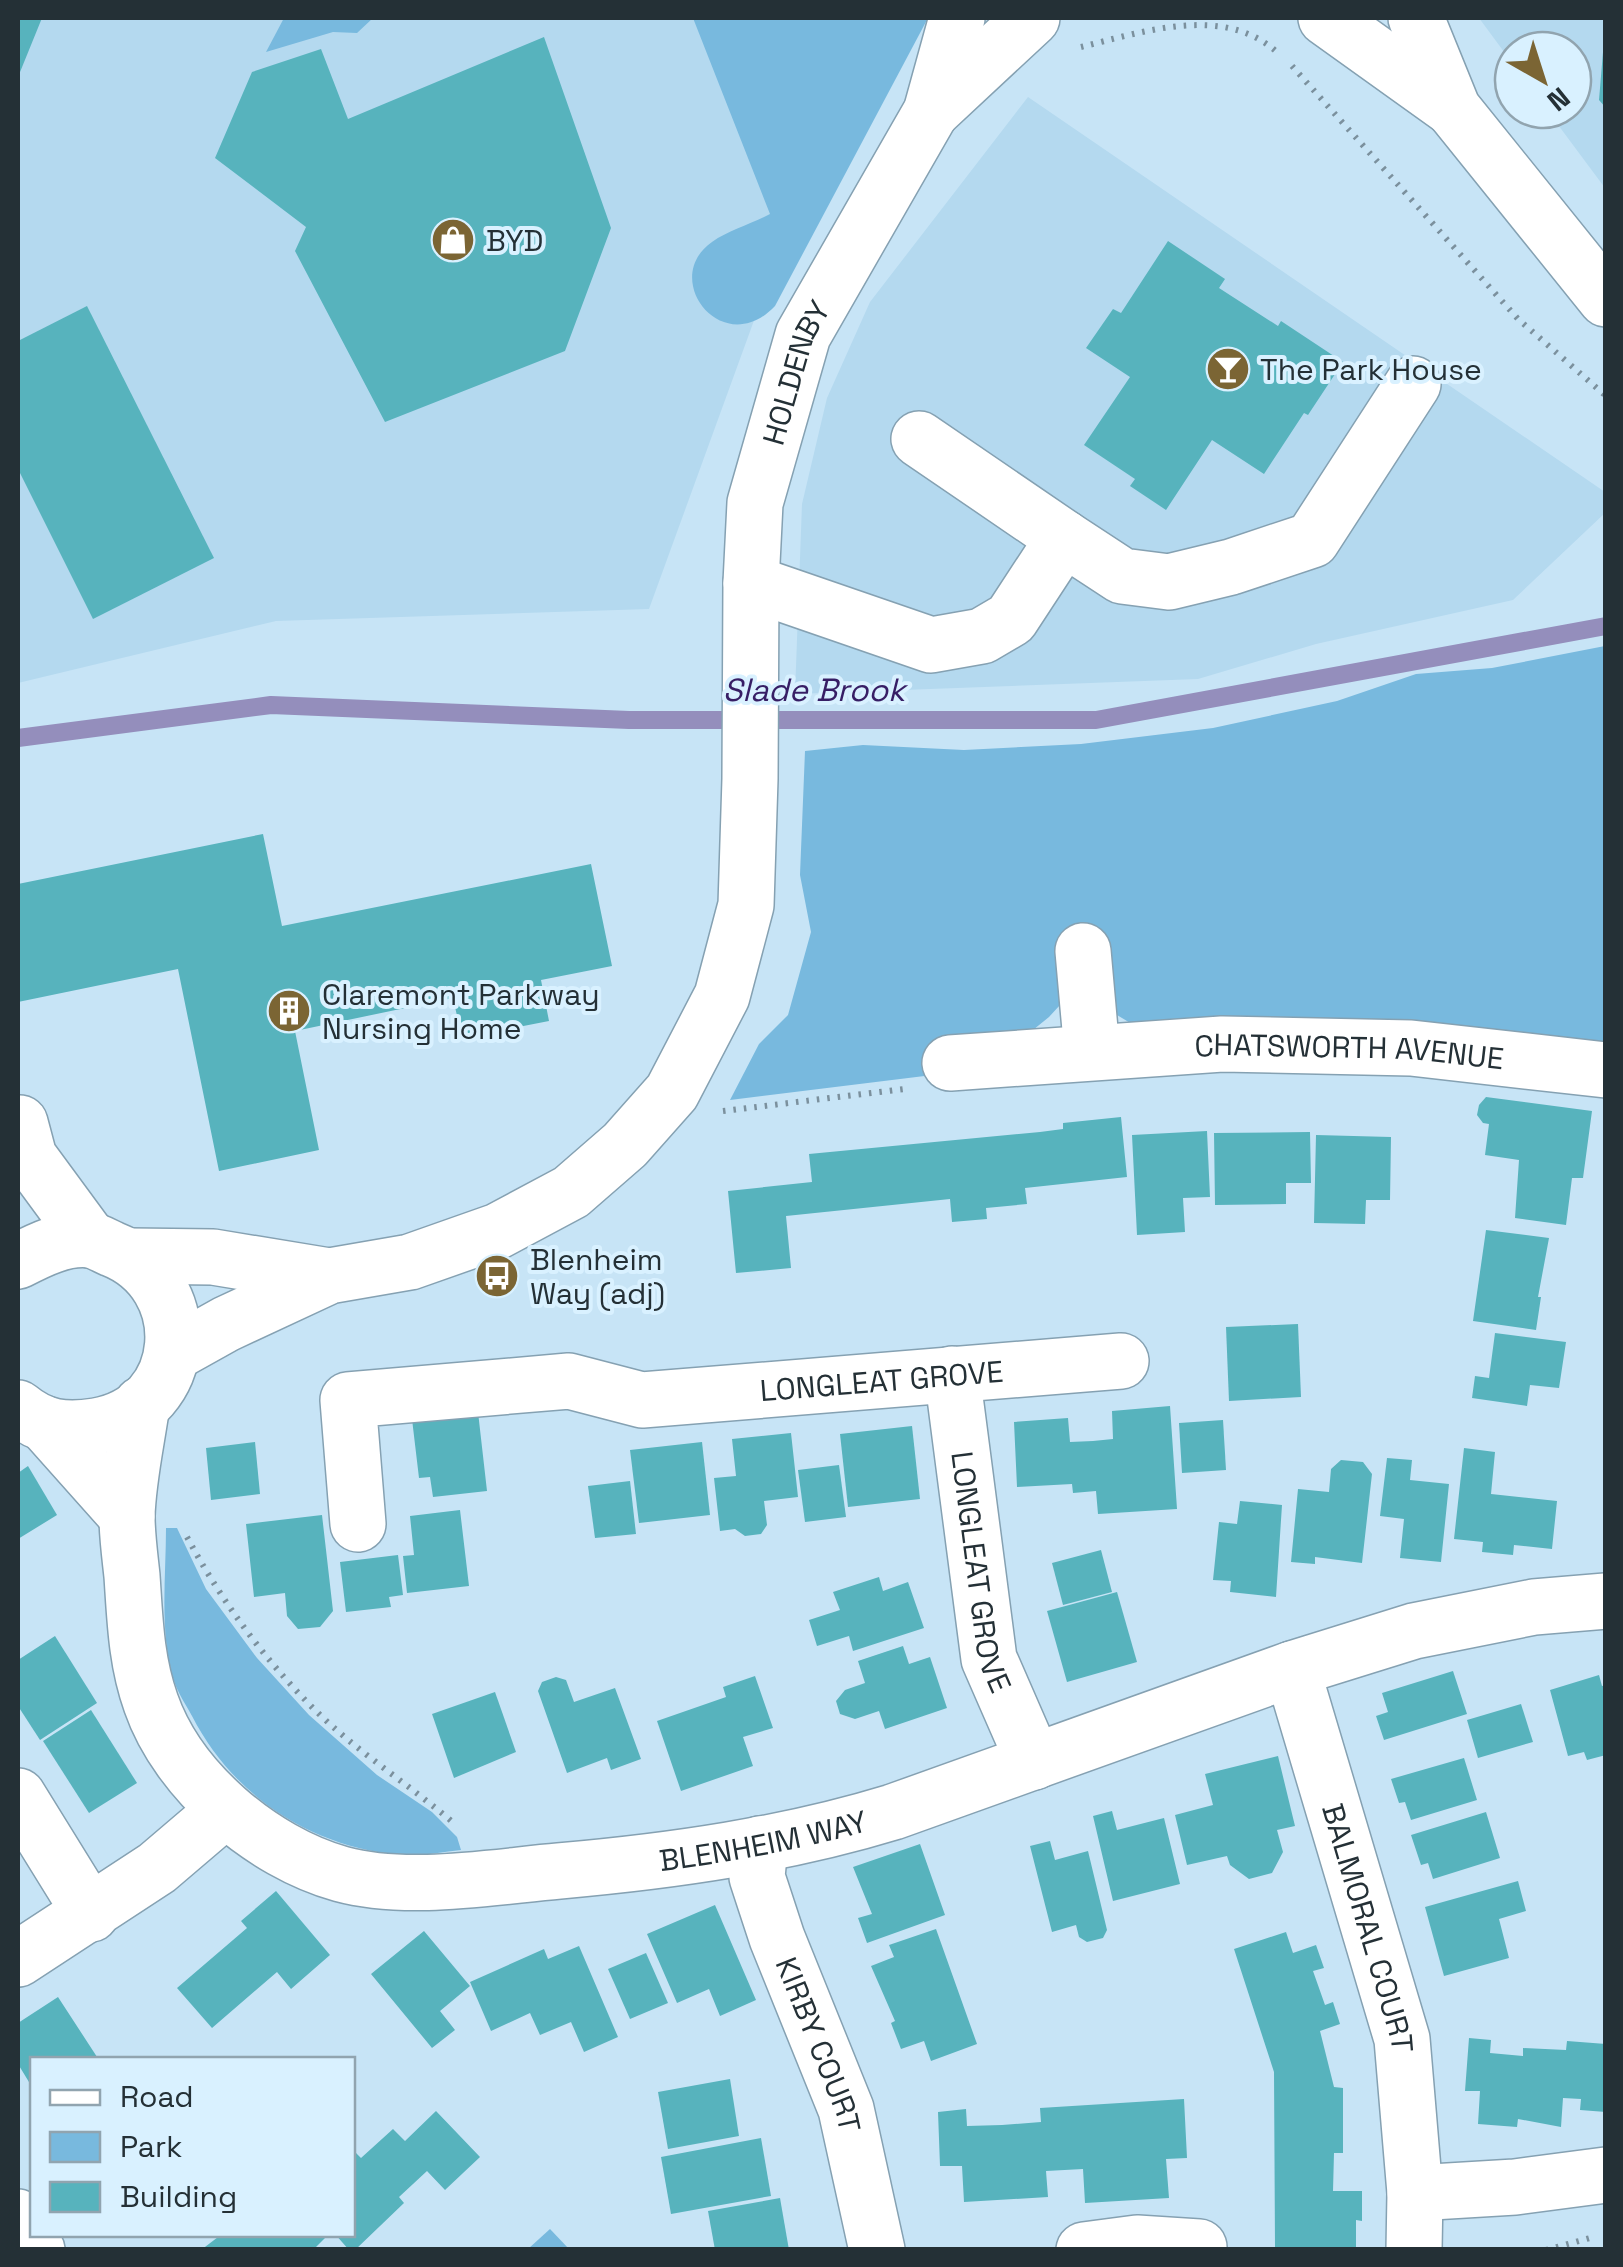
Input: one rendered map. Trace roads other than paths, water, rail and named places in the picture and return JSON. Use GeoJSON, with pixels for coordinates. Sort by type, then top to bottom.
{"type":"FeatureCollection","features":[{"type":"Feature","properties":{"kind":"street","name":"HOLDENBY"},"geometry":{"type":"LineString","coordinates":[[329,1276],[410,1262],[513,1224],[570,1192],[626,1145],[672,1092],[722,996],[746,904],[750,583],[755,503],[802,335],[931,112],[956,18]]}},
{"type":"Feature","properties":{"kind":"street"},"geometry":{"type":"LineString","coordinates":[[1326,18],[1453,109],[1606,299]]}},
{"type":"Feature","properties":{"kind":"street"},"geometry":{"type":"LineString","coordinates":[[1416,18],[1453,109]]}},
{"type":"Feature","properties":{"kind":"street","name":"HOLDENBY"},"geometry":{"type":"LineString","coordinates":[[931,112],[1052,33]]}},
{"type":"Feature","properties":{"kind":"street"},"geometry":{"type":"LineString","coordinates":[[919,439],[1122,576],[1168,582],[1231,567],[1312,540],[1413,384]]}},
{"type":"Feature","properties":{"kind":"street"},"geometry":{"type":"LineString","coordinates":[[750,583],[931,645],[982,636],[1011,619],[1064,538]]}},
{"type":"Feature","properties":{"kind":"street"},"geometry":{"type":"LineString","coordinates":[[1083,950],[1092,1052]]}},
{"type":"Feature","properties":{"kind":"street","name":"CHATSWORTH AVENUE"},"geometry":{"type":"LineString","coordinates":[[960,1062],[1222,1044],[1411,1048],[1606,1070]]}},
{"type":"Feature","properties":{"kind":"street"},"geometry":{"type":"LineString","coordinates":[[22,1162],[110,1248],[157,1280],[172,1317],[174,1353],[159,1388],[133,1412],[102,1425],[63,1430],[31,1416]]}},
{"type":"Feature","properties":{"kind":"street"},"geometry":{"type":"LineString","coordinates":[[18,1261],[46,1246],[110,1248],[213,1257],[329,1276]]}},
{"type":"Feature","properties":{"kind":"street"},"geometry":{"type":"LineString","coordinates":[[174,1353],[329,1276]]}},
{"type":"Feature","properties":{"kind":"street","name":"LONGLEAT GROVE"},"geometry":{"type":"LineString","coordinates":[[358,1524],[348,1400],[569,1381],[642,1400],[1121,1362]]}},
{"type":"Feature","properties":{"kind":"street","name":"LONGLEAT GROVE"},"geometry":{"type":"LineString","coordinates":[[952,1374],[990,1659],[1034,1762]]}},
{"type":"Feature","properties":{"kind":"street","name":"BLENHEIM WAY"},"geometry":{"type":"LineString","coordinates":[[142,1404],[127,1516],[138,1661],[152,1708],[184,1763],[225,1810],[285,1853],[342,1874],[394,1882],[621,1865],[828,1832],[1292,1668],[1414,1631],[1534,1607],[1606,1601]]}},
{"type":"Feature","properties":{"kind":"street"},"geometry":{"type":"LineString","coordinates":[[31,1416],[127,1516]]}},
{"type":"Feature","properties":{"kind":"street","name":"BALMORAL COURT"},"geometry":{"type":"LineString","coordinates":[[1292,1668],[1402,2039],[1415,2193],[1414,2250]]}},
{"type":"Feature","properties":{"kind":"street"},"geometry":{"type":"LineString","coordinates":[[18,1796],[91,1914]]}},
{"type":"Feature","properties":{"kind":"street"},"geometry":{"type":"LineString","coordinates":[[18,1959],[157,1868],[225,1810]]}},
{"type":"Feature","properties":{"kind":"street","name":"KIRBY COURT"},"geometry":{"type":"LineString","coordinates":[[760,1844],[757,1878],[776,1938],[846,2108],[877,2250]]}},
{"type":"Feature","properties":{"kind":"street"},"geometry":{"type":"LineString","coordinates":[[1415,2193],[1515,2187],[1606,2175]]}},
{"type":"Feature","properties":{"kind":"street"},"geometry":{"type":"LineString","coordinates":[[18,2218],[37,2250]]}},
{"type":"Feature","properties":{"kind":"street"},"geometry":{"type":"LineString","coordinates":[[1084,2250],[1136,2243],[1199,2247]]}},
{"type":"Feature","properties":{"kind":"waterway","name":"Slade Brook"},"geometry":{"type":"LineString","coordinates":[[18,738],[271,705],[629,720],[1096,720],[1606,626]]}},
{"type":"Feature","properties":{"kind":"place","name":"BYD"},"geometry":{"type":"Point","coordinates":[453,240]}},
{"type":"Feature","properties":{"kind":"place","name":"The Park House"},"geometry":{"type":"Point","coordinates":[1228,369]}},
{"type":"Feature","properties":{"kind":"place","name":"Claremont Parkway Nursing Home"},"geometry":{"type":"Point","coordinates":[289,1011]}},
{"type":"Feature","properties":{"kind":"place","name":"Blenheim Way (adj)"},"geometry":{"type":"Point","coordinates":[497,1276]}}]}
